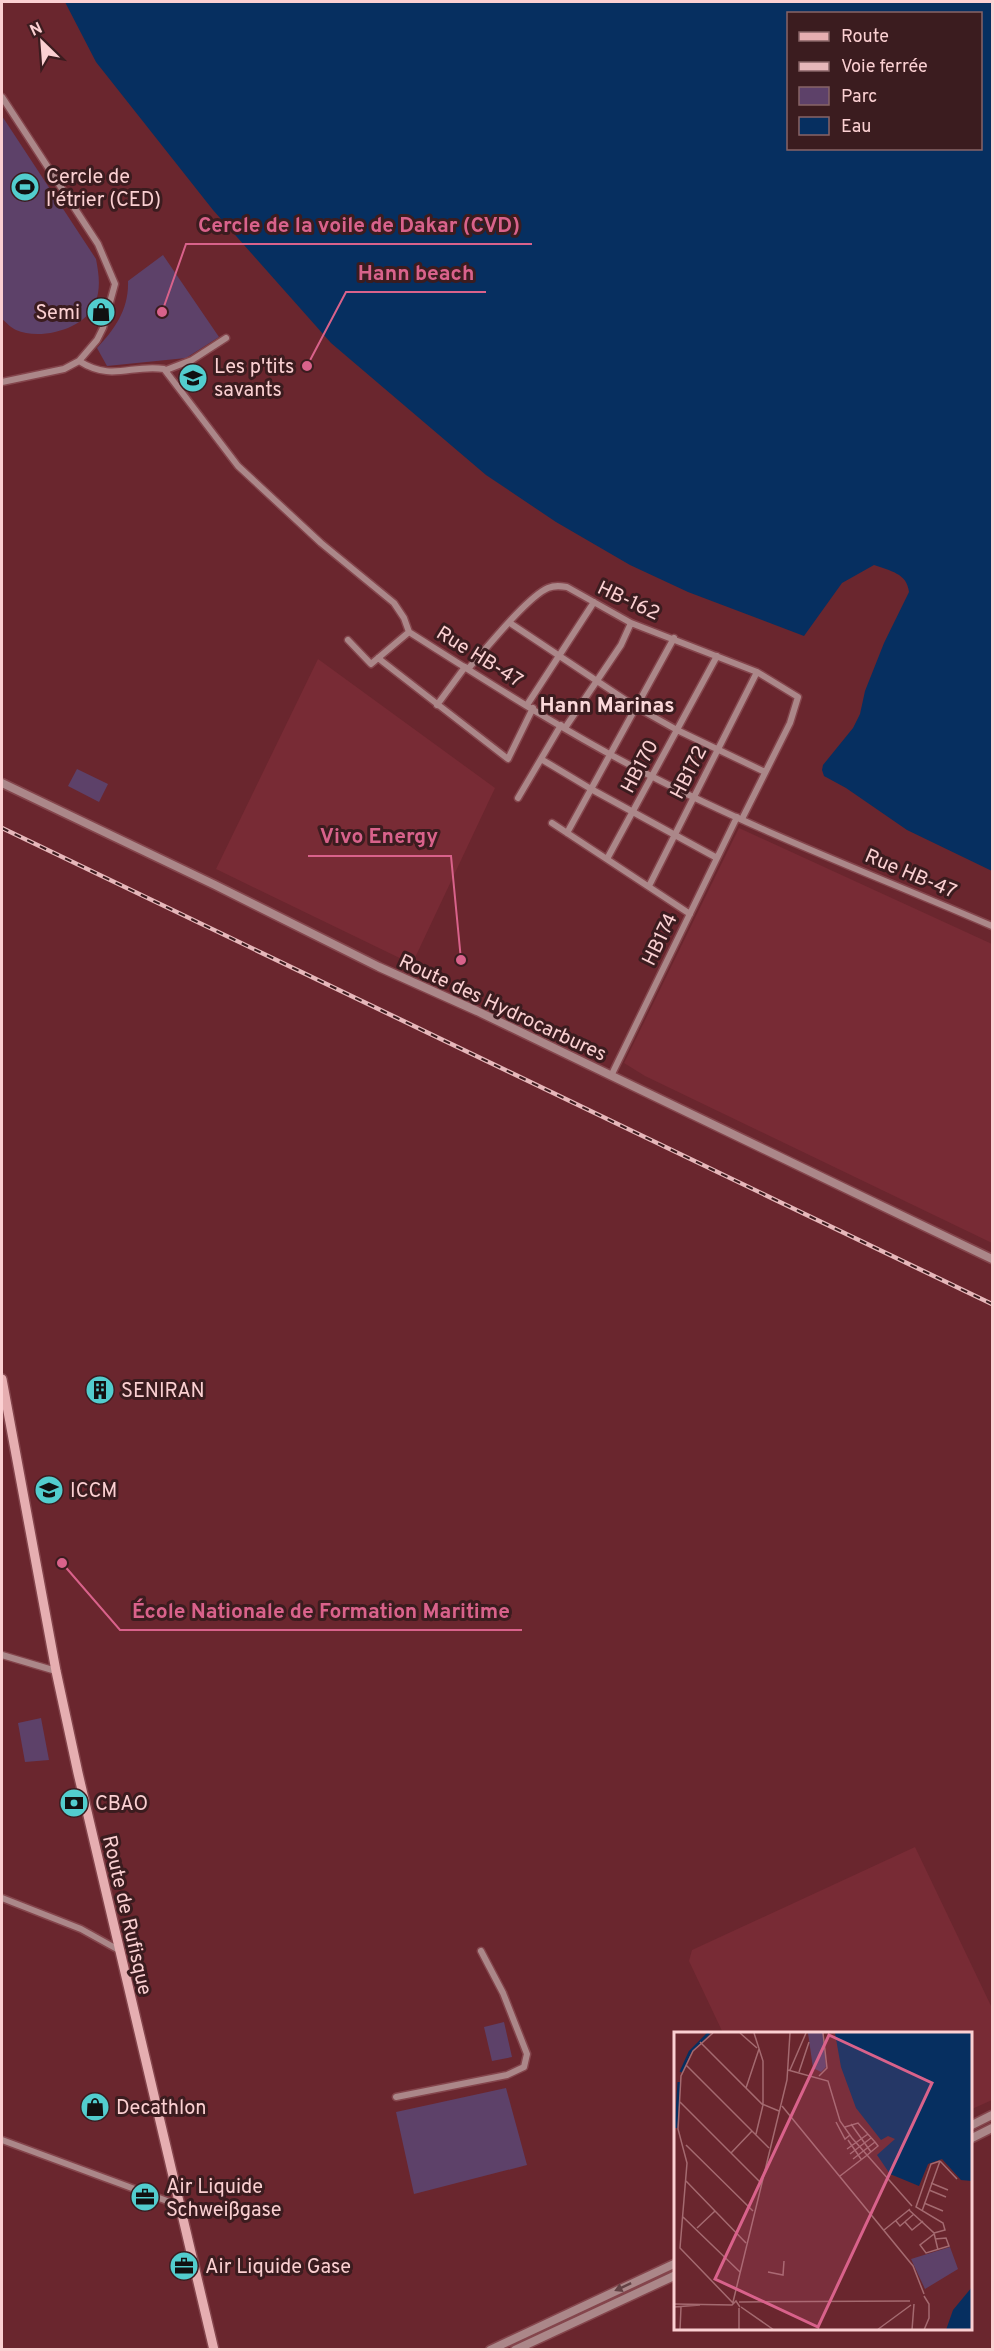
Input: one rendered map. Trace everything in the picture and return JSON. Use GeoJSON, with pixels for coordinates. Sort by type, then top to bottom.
{"type":"FeatureCollection","features":[{"type":"Feature","properties":{"kind":"main road","name":"Route de Rufisque"},"geometry":{"type":"LineString","coordinates":[[2,1379],[5,1414],[56,1671],[117,1949],[214,2349]]}},
{"type":"Feature","properties":{"kind":"street"},"geometry":{"type":"LineString","coordinates":[[2,97],[93,237],[110,268],[115,284],[108,315],[100,334],[79,361],[64,369],[2,382]]}},
{"type":"Feature","properties":{"kind":"street"},"geometry":{"type":"LineString","coordinates":[[79,361],[88,367],[107,373],[164,369],[192,360],[226,338]]}},
{"type":"Feature","properties":{"kind":"street","name":"Rue HB-47"},"geometry":{"type":"LineString","coordinates":[[164,369],[238,466],[321,543],[394,603],[400,610],[409,632],[530,707],[652,777],[739,818],[993,926]]}},
{"type":"Feature","properties":{"kind":"street","name":"HB-162"},"geometry":{"type":"LineString","coordinates":[[437,705],[467,668],[510,623],[540,594],[552,587],[567,587],[631,623],[757,672],[798,697]]}},
{"type":"Feature","properties":{"kind":"street"},"geometry":{"type":"LineString","coordinates":[[378,658],[508,759],[530,707],[594,602]]}},
{"type":"Feature","properties":{"kind":"street"},"geometry":{"type":"LineString","coordinates":[[510,623],[636,707],[677,730],[765,771]]}},
{"type":"Feature","properties":{"kind":"street"},"geometry":{"type":"LineString","coordinates":[[518,798],[563,726],[597,682],[621,645],[631,623]]}},
{"type":"Feature","properties":{"kind":"street"},"geometry":{"type":"LineString","coordinates":[[348,640],[371,664],[409,632]]}},
{"type":"Feature","properties":{"kind":"street"},"geometry":{"type":"LineString","coordinates":[[567,833],[674,638]]}},
{"type":"Feature","properties":{"kind":"street","name":"HB170"},"geometry":{"type":"LineString","coordinates":[[608,859],[717,656]]}},
{"type":"Feature","properties":{"kind":"street","name":"HB172"},"geometry":{"type":"LineString","coordinates":[[649,886],[757,672]]}},
{"type":"Feature","properties":{"kind":"street","name":"HB174"},"geometry":{"type":"LineString","coordinates":[[611,1076],[717,858],[790,723],[798,697]]}},
{"type":"Feature","properties":{"kind":"street"},"geometry":{"type":"LineString","coordinates":[[541,759],[717,858]]}},
{"type":"Feature","properties":{"kind":"street","name":"Route des Hydrocarbures"},"geometry":{"type":"LineString","coordinates":[[2,783],[379,967],[477,1011],[993,1259]]}},
{"type":"Feature","properties":{"kind":"street"},"geometry":{"type":"LineString","coordinates":[[552,823],[690,914]]}},
{"type":"Feature","properties":{"kind":"street"},"geometry":{"type":"LineString","coordinates":[[2,1655],[56,1671]]}},
{"type":"Feature","properties":{"kind":"street"},"geometry":{"type":"LineString","coordinates":[[2,1898],[81,1929],[117,1949]]}},
{"type":"Feature","properties":{"kind":"street"},"geometry":{"type":"LineString","coordinates":[[396,2097],[507,2075],[524,2067],[527,2054],[503,1993],[481,1951]]}},
{"type":"Feature","properties":{"kind":"street"},"geometry":{"type":"LineString","coordinates":[[973,2125],[993,2115]]}},
{"type":"Feature","properties":{"kind":"street"},"geometry":{"type":"LineString","coordinates":[[973,2138],[993,2128]]}},
{"type":"Feature","properties":{"kind":"street"},"geometry":{"type":"LineString","coordinates":[[2,2140],[178,2205]]}},
{"type":"Feature","properties":{"kind":"street"},"geometry":{"type":"LineString","coordinates":[[490,2349],[674,2264]]}},
{"type":"Feature","properties":{"kind":"street"},"geometry":{"type":"LineString","coordinates":[[515,2349],[674,2276]]}},
{"type":"Feature","properties":{"kind":"shaded area"},"geometry":{"type":"Polygon","coordinates":[[[318,659],[495,788],[412,964],[216,869],[318,659]]]}},
{"type":"Feature","properties":{"kind":"shaded area"},"geometry":{"type":"Polygon","coordinates":[[[739,828],[992,944],[992,1243],[645,1076],[624,1063],[739,828]]]}},
{"type":"Feature","properties":{"kind":"shaded area"},"geometry":{"type":"Polygon","coordinates":[[[915,1847],[992,2008],[992,2100],[973,2109],[973,2032],[723,2032],[689,1961],[692,1950],[915,1847]]]}},
{"type":"Feature","properties":{"kind":"green space","name":"Cercle de l'étrier (CED)"},"geometry":{"type":"Polygon","coordinates":[[[2,116],[96,259],[98,292],[90,313],[72,326],[49,333],[26,333],[14,329],[2,319],[2,116]]]}},
{"type":"Feature","properties":{"kind":"green space"},"geometry":{"type":"Polygon","coordinates":[[[163,255],[219,337],[186,358],[107,366],[97,348],[120,318],[126,301],[128,281],[163,255]]]}},
{"type":"Feature","properties":{"kind":"green space"},"geometry":{"type":"Polygon","coordinates":[[[77,769],[108,784],[99,802],[68,786],[77,769]]]}},
{"type":"Feature","properties":{"kind":"green space"},"geometry":{"type":"Polygon","coordinates":[[[41,1718],[49,1760],[25,1762],[18,1723],[41,1718]]]}},
{"type":"Feature","properties":{"kind":"green space"},"geometry":{"type":"Polygon","coordinates":[[[504,2022],[512,2057],[492,2061],[484,2027],[504,2022]]]}},
{"type":"Feature","properties":{"kind":"green space"},"geometry":{"type":"Polygon","coordinates":[[[506,2088],[527,2165],[414,2194],[396,2112],[506,2088]]]}},
{"type":"Feature","properties":{"kind":"water"},"geometry":{"type":"Polygon","coordinates":[[[65,2],[992,2],[992,871],[907,830],[846,788],[824,776],[822,770],[823,765],[853,728],[860,714],[865,691],[884,643],[909,592],[908,586],[901,577],[892,571],[874,565],[842,583],[804,636],[688,592],[630,565],[556,522],[486,475],[331,343],[213,210],[96,62],[65,2]]]}},
{"type":"Feature","properties":{"kind":"railway"},"geometry":{"type":"LineString","coordinates":[[2,828],[992,1304]]}},
{"type":"Feature","properties":{"kind":"place","name":"Cercle de l'étrier (CED)"},"geometry":{"type":"Point","coordinates":[25,187]}},
{"type":"Feature","properties":{"kind":"place","name":"Semi"},"geometry":{"type":"Point","coordinates":[101,312]}},
{"type":"Feature","properties":{"kind":"place","name":"Cercle de la voile de Dakar (CVD)"},"geometry":{"type":"Point","coordinates":[162,312]}},
{"type":"Feature","properties":{"kind":"place","name":"Hann beach"},"geometry":{"type":"Point","coordinates":[307,366]}},
{"type":"Feature","properties":{"kind":"place","name":"Les p'tits savants"},"geometry":{"type":"Point","coordinates":[193,378]}},
{"type":"Feature","properties":{"kind":"place","name":"Vivo Energy"},"geometry":{"type":"Point","coordinates":[461,960]}},
{"type":"Feature","properties":{"kind":"place","name":"SENIRAN"},"geometry":{"type":"Point","coordinates":[100,1390]}},
{"type":"Feature","properties":{"kind":"place","name":"ICCM"},"geometry":{"type":"Point","coordinates":[49,1490]}},
{"type":"Feature","properties":{"kind":"place","name":"École Nationale de Formation Maritime"},"geometry":{"type":"Point","coordinates":[62,1563]}},
{"type":"Feature","properties":{"kind":"place","name":"CBAO"},"geometry":{"type":"Point","coordinates":[74,1803]}},
{"type":"Feature","properties":{"kind":"place","name":"Decathlon"},"geometry":{"type":"Point","coordinates":[95,2107]}},
{"type":"Feature","properties":{"kind":"place","name":"Air Liquide Schweißgase"},"geometry":{"type":"Point","coordinates":[145,2197]}},
{"type":"Feature","properties":{"kind":"place","name":"Air Liquide Gase"},"geometry":{"type":"Point","coordinates":[184,2266]}},
{"type":"Feature","properties":{"kind":"district","name":"Hann Marinas"},"geometry":{"type":"Point","coordinates":[607,705]}}]}
